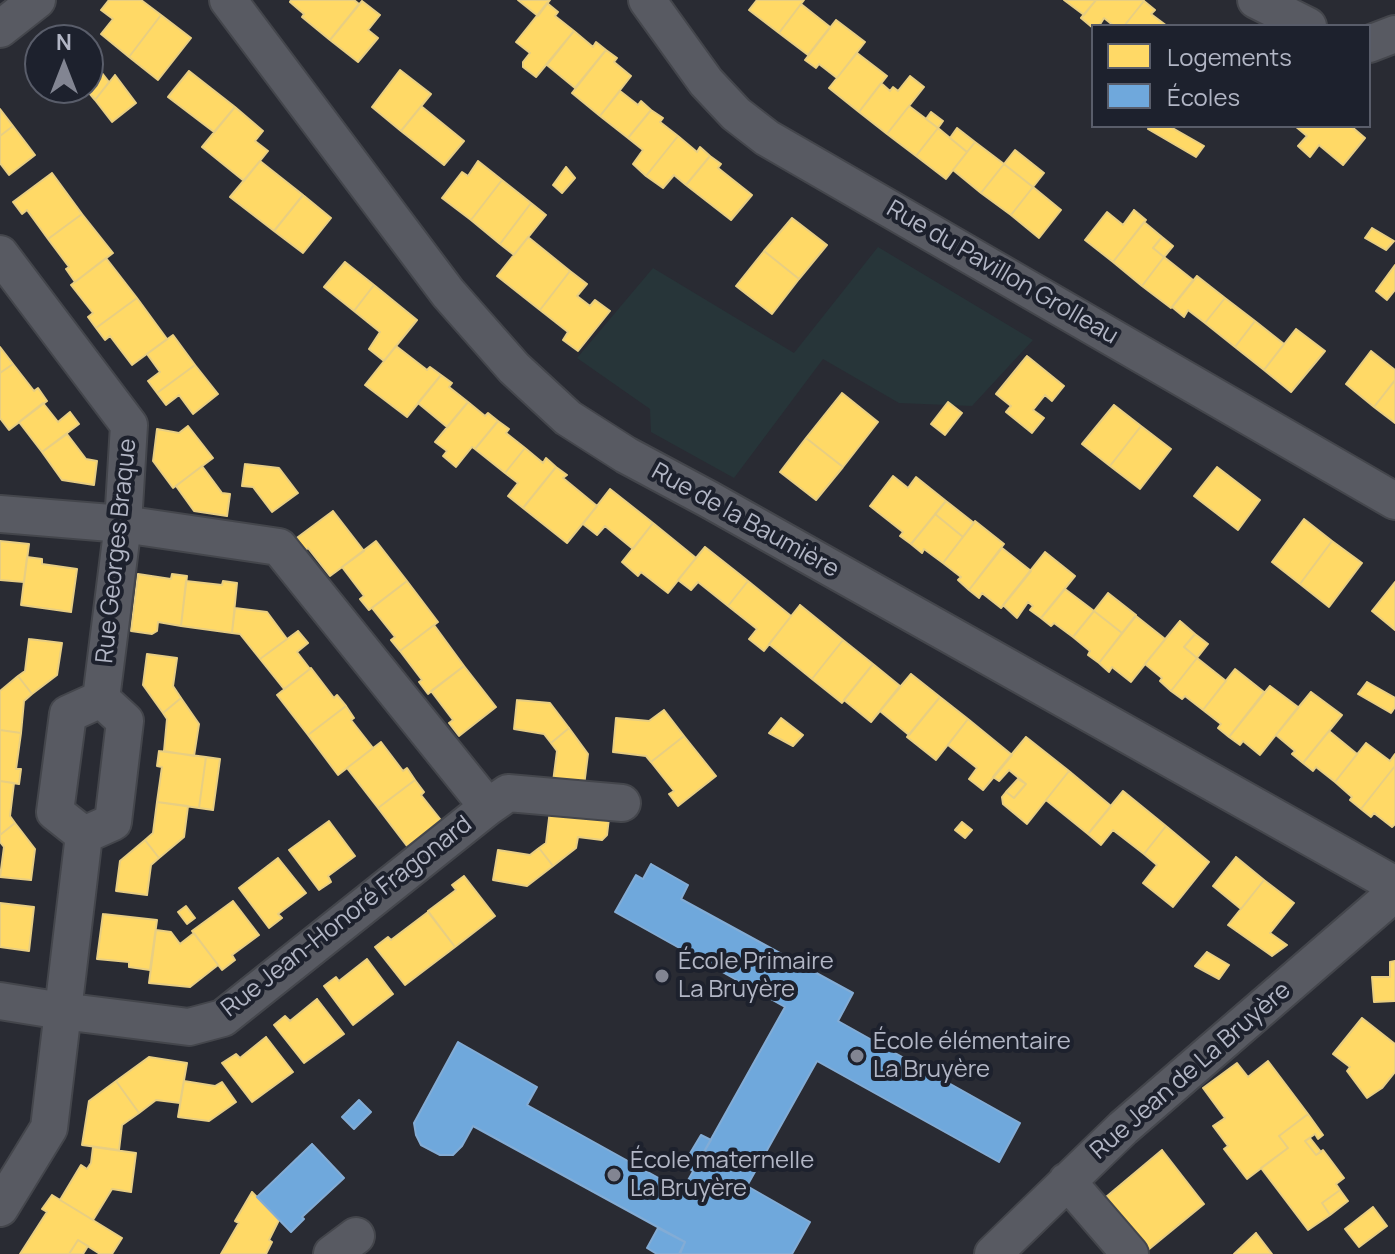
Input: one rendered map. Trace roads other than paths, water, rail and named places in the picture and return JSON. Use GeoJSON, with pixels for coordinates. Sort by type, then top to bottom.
{"type":"FeatureCollection","features":[{"type":"Feature","properties":{"kind":"street"},"geometry":{"type":"LineString","coordinates":[[0,29],[37,0]]}},
{"type":"Feature","properties":{"kind":"street","name":"Rue de la Baumière"},"geometry":{"type":"LineString","coordinates":[[228,0],[448,293],[514,368],[568,418],[626,455],[1395,885]]}},
{"type":"Feature","properties":{"kind":"street","name":"Rue du Pavillon Grolleau"},"geometry":{"type":"LineString","coordinates":[[647,0],[706,82],[736,114],[767,138],[1395,501]]}},
{"type":"Feature","properties":{"kind":"street"},"geometry":{"type":"LineString","coordinates":[[1263,1],[1304,24]]}},
{"type":"Feature","properties":{"kind":"street"},"geometry":{"type":"LineString","coordinates":[[1371,43],[1395,34]]}},
{"type":"Feature","properties":{"kind":"street","name":"Rue Georges Braque"},"geometry":{"type":"LineString","coordinates":[[0,254],[129,425],[123,524],[101,699]]}},
{"type":"Feature","properties":{"kind":"street","name":"Rue Jean-Honoré Fragonard"},"geometry":{"type":"LineString","coordinates":[[0,514],[123,524],[279,547],[488,807]]}},
{"type":"Feature","properties":{"kind":"street","name":"Rue Georges Braque"},"geometry":{"type":"LineString","coordinates":[[101,699],[125,721],[115,807],[113,822],[84,835],[55,812],[68,714],[101,699]]}},
{"type":"Feature","properties":{"kind":"street","name":"Rue Jean-Honoré Fragonard"},"geometry":{"type":"LineString","coordinates":[[0,1001],[189,1027],[223,1018],[508,793],[622,803]]}},
{"type":"Feature","properties":{"kind":"street"},"geometry":{"type":"LineString","coordinates":[[0,1208],[49,1128],[84,835]]}},
{"type":"Feature","properties":{"kind":"street","name":"Rue Jean de La Bruyère"},"geometry":{"type":"LineString","coordinates":[[993,1254],[1123,1128],[1395,893]]}},
{"type":"Feature","properties":{"kind":"street"},"geometry":{"type":"LineString","coordinates":[[1067,1181],[1130,1254]]}},
{"type":"Feature","properties":{"kind":"place","name":"École Primaire La Bruyère"},"geometry":{"type":"Point","coordinates":[662,976]}},
{"type":"Feature","properties":{"kind":"place","name":"École élémentaire La Bruyère"},"geometry":{"type":"Point","coordinates":[857,1056]}},
{"type":"Feature","properties":{"kind":"place","name":"École maternelle La Bruyère"},"geometry":{"type":"Point","coordinates":[614,1175]}}]}
